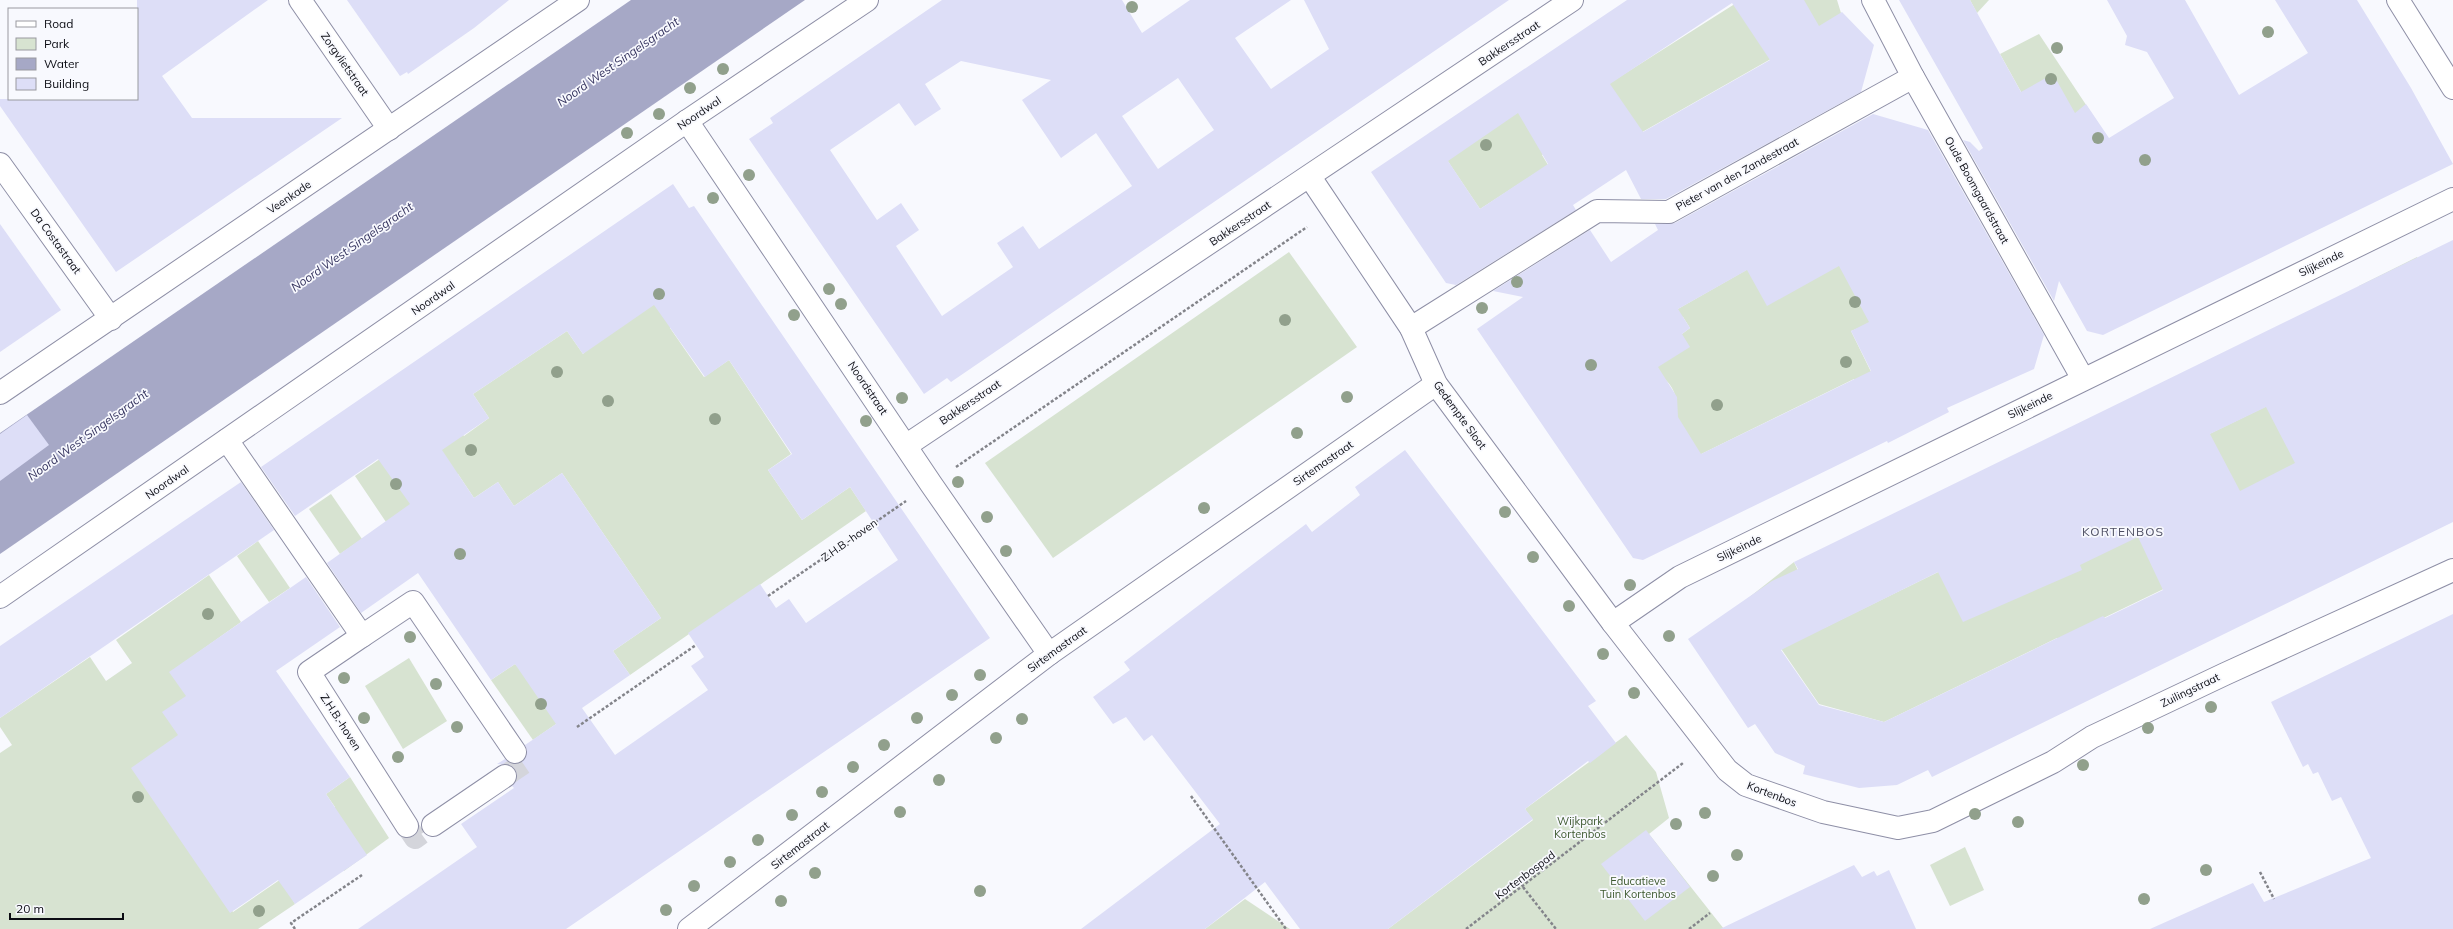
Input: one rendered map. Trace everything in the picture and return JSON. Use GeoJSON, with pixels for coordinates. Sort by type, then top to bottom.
{"type":"FeatureCollection","features":[{"type":"Feature","properties":{"kind":"street","name":"Zorgvlietstraat"},"geometry":{"type":"LineString","coordinates":[[300,0],[389,129]]}},
{"type":"Feature","properties":{"kind":"street","name":"Veenkade"},"geometry":{"type":"LineString","coordinates":[[0,394],[578,0]]}},
{"type":"Feature","properties":{"kind":"street","name":"Noordwal"},"geometry":{"type":"LineString","coordinates":[[0,597],[688,121],[867,0]]}},
{"type":"Feature","properties":{"kind":"street","name":"Bakkersstraat"},"geometry":{"type":"LineString","coordinates":[[907,445],[1310,177],[1572,0]]}},
{"type":"Feature","properties":{"kind":"street","name":"Oude Boomgaardstraat"},"geometry":{"type":"LineString","coordinates":[[1872,0],[1913,77],[2083,379]]}},
{"type":"Feature","properties":{"kind":"street"},"geometry":{"type":"LineString","coordinates":[[2398,0],[2453,88]]}},
{"type":"Feature","properties":{"kind":"street","name":"Pieter van den Zandestraat"},"geometry":{"type":"LineString","coordinates":[[1411,328],[1597,211],[1669,212],[1913,77]]}},
{"type":"Feature","properties":{"kind":"street","name":"Noordstraat"},"geometry":{"type":"LineString","coordinates":[[688,121],[907,445],[931,484],[1049,654]]}},
{"type":"Feature","properties":{"kind":"street","name":"Da Costastraat"},"geometry":{"type":"LineString","coordinates":[[0,164],[111,319]]}},
{"type":"Feature","properties":{"kind":"street","name":"Gedempte Sloot"},"geometry":{"type":"LineString","coordinates":[[1310,177],[1411,328],[1436,384],[1613,623]]}},
{"type":"Feature","properties":{"kind":"street","name":"Slijkeinde"},"geometry":{"type":"LineString","coordinates":[[1613,623],[1680,577],[2453,199]]}},
{"type":"Feature","properties":{"kind":"street","name":"Sirtemastraat"},"geometry":{"type":"LineString","coordinates":[[689,929],[1049,654],[1436,384]]}},
{"type":"Feature","properties":{"kind":"street"},"geometry":{"type":"LineString","coordinates":[[227,440],[362,636]]}},
{"type":"Feature","properties":{"kind":"street","name":"Zuilingstraat"},"geometry":{"type":"LineString","coordinates":[[1933,821],[2053,762],[2099,734],[2225,674],[2453,570]]}},
{"type":"Feature","properties":{"kind":"street","name":"Z.H.B.-hoven"},"geometry":{"type":"LineString","coordinates":[[407,826],[309,672],[413,602],[515,752]]}},
{"type":"Feature","properties":{"kind":"street","name":"Kortenbos"},"geometry":{"type":"LineString","coordinates":[[1613,623],[1707,746],[1728,770],[1746,785],[1779,798],[1823,812],[1898,828],[1933,821]]}},
{"type":"Feature","properties":{"kind":"street"},"geometry":{"type":"LineString","coordinates":[[433,825],[505,776]]}},
{"type":"Feature","properties":{"kind":"path","name":"Z.H.B.-hoven"},"geometry":{"type":"LineString","coordinates":[[768,596],[1332,211]]}},
{"type":"Feature","properties":{"kind":"path"},"geometry":{"type":"LineString","coordinates":[[577,727],[696,645]]}},
{"type":"Feature","properties":{"kind":"path","name":"Kortenbospad"},"geometry":{"type":"LineString","coordinates":[[1466,929],[1707,746]]}},
{"type":"Feature","properties":{"kind":"path"},"geometry":{"type":"LineString","coordinates":[[1191,796],[1286,929]]}},
{"type":"Feature","properties":{"kind":"path"},"geometry":{"type":"LineString","coordinates":[[2260,872],[2274,899]]}},
{"type":"Feature","properties":{"kind":"path"},"geometry":{"type":"LineString","coordinates":[[295,929],[292,923],[362,875]]}},
{"type":"Feature","properties":{"kind":"path"},"geometry":{"type":"LineString","coordinates":[[1523,887],[1556,929]]}},
{"type":"Feature","properties":{"kind":"path"},"geometry":{"type":"LineString","coordinates":[[1689,929],[1710,913]]}},
{"type":"Feature","properties":{"kind":"green space"},"geometry":{"type":"Polygon","coordinates":[[[1741,0],[1837,0],[1841,13],[1836,22],[1630,139],[1577,130],[1542,155],[1548,165],[1480,209],[1429,133],[1599,90],[1741,0]]]}},
{"type":"Feature","properties":{"kind":"green space"},"geometry":{"type":"Polygon","coordinates":[[[1970,0],[1989,0],[1977,13],[1970,0]]]}},
{"type":"Feature","properties":{"kind":"green space"},"geometry":{"type":"Polygon","coordinates":[[[2039,34],[2126,165],[2041,128],[2000,54],[2039,34]]]}},
{"type":"Feature","properties":{"kind":"green space"},"geometry":{"type":"Polygon","coordinates":[[[1857,207],[1934,299],[1851,331],[1876,382],[1860,390],[1854,379],[1687,461],[1674,410],[1677,407],[1677,401],[1673,390],[1667,381],[1653,372],[1682,334],[1690,328],[1683,317],[1669,314],[1857,207]]]}},
{"type":"Feature","properties":{"kind":"green space"},"geometry":{"type":"Polygon","coordinates":[[[687,248],[670,328],[704,377],[729,360],[791,454],[768,470],[802,520],[850,487],[866,511],[630,675],[613,651],[661,618],[562,473],[514,506],[498,482],[474,498],[458,474],[386,522],[355,476],[447,413],[464,436],[489,418],[473,394],[567,331],[583,354],[687,248]]]}},
{"type":"Feature","properties":{"kind":"green space"},"geometry":{"type":"Polygon","coordinates":[[[1289,252],[1357,347],[1053,558],[985,463],[1289,252]]]}},
{"type":"Feature","properties":{"kind":"green space"},"geometry":{"type":"Polygon","coordinates":[[[2417,257],[2453,327],[2207,568],[2058,640],[2057,638],[1884,722],[1819,704],[1747,599],[1794,562],[1824,628],[2091,497],[2166,455],[2390,346],[2359,286],[2417,257]]]}},
{"type":"Feature","properties":{"kind":"green space"},"geometry":{"type":"Polygon","coordinates":[[[331,494],[362,539],[340,554],[309,509],[331,494]]]}},
{"type":"Feature","properties":{"kind":"green space"},"geometry":{"type":"Polygon","coordinates":[[[258,541],[290,588],[269,602],[237,556],[258,541]]]}},
{"type":"Feature","properties":{"kind":"green space"},"geometry":{"type":"Polygon","coordinates":[[[209,575],[241,622],[172,671],[188,695],[179,735],[199,861],[233,912],[281,879],[295,904],[258,929],[0,929],[0,753],[12,745],[0,727],[0,718],[90,657],[106,681],[132,663],[116,640],[209,575]]]}},
{"type":"Feature","properties":{"kind":"green space"},"geometry":{"type":"Polygon","coordinates":[[[409,658],[447,721],[403,749],[365,686],[409,658]]]}},
{"type":"Feature","properties":{"kind":"green space"},"geometry":{"type":"Polygon","coordinates":[[[515,664],[569,715],[533,740],[491,680],[515,664]]]}},
{"type":"Feature","properties":{"kind":"green space","name":"Wijkpark Kortenbos"},"geometry":{"type":"Polygon","coordinates":[[[1626,735],[1656,772],[1669,818],[1649,834],[1724,929],[1388,929],[1533,820],[1525,809],[1626,735]]]}},
{"type":"Feature","properties":{"kind":"green space"},"geometry":{"type":"Polygon","coordinates":[[[350,777],[389,838],[344,871],[311,823],[335,807],[326,794],[350,777]]]}},
{"type":"Feature","properties":{"kind":"green space"},"geometry":{"type":"Polygon","coordinates":[[[1965,847],[1984,890],[1950,906],[1930,865],[1965,847]]]}},
{"type":"Feature","properties":{"kind":"green space"},"geometry":{"type":"Polygon","coordinates":[[[1245,899],[1290,929],[1205,929],[1245,899]]]}},
{"type":"Feature","properties":{"kind":"water","name":"Noord West Singelsgracht"},"geometry":{"type":"Polygon","coordinates":[[[631,0],[805,0],[0,554],[0,433],[631,0]]]}},
{"type":"Feature","properties":{"kind":"building"},"geometry":{"type":"Polygon","coordinates":[[[137,0],[268,0],[162,76],[192,118],[342,118],[116,272],[0,106],[0,99],[138,100],[137,0]]]}},
{"type":"Feature","properties":{"kind":"building"},"geometry":{"type":"Polygon","coordinates":[[[347,0],[509,0],[474,28],[408,74],[407,72],[400,76],[347,0]]]}},
{"type":"Feature","properties":{"kind":"building"},"geometry":{"type":"Polygon","coordinates":[[[942,0],[1122,0],[1142,33],[1190,0],[1291,0],[1235,38],[1271,89],[1329,49],[1304,0],[1509,0],[951,382],[947,378],[924,394],[749,139],[773,123],[770,118],[942,0]],[[961,61],[925,84],[941,109],[915,126],[899,103],[830,150],[877,220],[901,203],[919,230],[896,246],[942,316],[1013,267],[997,243],[1023,226],[1039,249],[1132,186],[1096,133],[1061,158],[1022,100],[1051,80],[961,61]],[[1178,78],[1122,116],[1158,169],[1214,130],[1178,78]]]}},
{"type":"Feature","properties":{"kind":"building"},"geometry":{"type":"Polygon","coordinates":[[[1627,0],[1804,0],[1819,26],[1842,12],[1874,45],[1861,92],[1666,199],[1641,199],[1626,170],[1573,205],[1576,210],[1456,285],[1446,283],[1371,172],[1627,0]],[[1732,3],[1610,84],[1643,132],[1770,60],[1732,3]],[[1518,113],[1448,161],[1480,209],[1548,164],[1518,113]]]}},
{"type":"Feature","properties":{"kind":"building"},"geometry":{"type":"Polygon","coordinates":[[[1899,0],[1970,0],[2021,92],[2053,74],[2075,113],[2086,104],[2109,138],[2174,98],[2147,52],[2125,45],[2127,36],[2107,0],[2185,0],[2239,95],[2308,53],[2275,0],[2357,0],[2411,88],[2453,164],[2103,335],[2087,331],[2059,281],[2054,301],[1963,140],[1970,142],[1979,151],[1983,148],[1899,0]]]}},
{"type":"Feature","properties":{"kind":"building"},"geometry":{"type":"Polygon","coordinates":[[[1873,114],[1928,130],[2044,335],[2034,369],[1947,408],[1949,412],[1888,443],[1887,441],[1643,560],[1633,558],[1477,329],[1523,297],[1493,291],[1590,230],[1611,262],[1658,230],[1655,224],[1675,223],[1873,114]],[[1839,266],[1767,306],[1747,270],[1678,309],[1690,328],[1682,334],[1690,347],[1658,367],[1677,397],[1678,417],[1701,454],[1871,371],[1851,331],[1869,322],[1839,266]]]}},
{"type":"Feature","properties":{"kind":"building"},"geometry":{"type":"Polygon","coordinates":[[[673,184],[689,208],[694,206],[990,638],[566,929],[358,929],[477,847],[461,824],[514,788],[512,786],[516,781],[515,769],[510,765],[497,764],[505,759],[516,764],[522,762],[527,751],[525,745],[556,724],[515,664],[491,680],[418,573],[361,613],[327,563],[410,504],[378,459],[295,516],[261,467],[673,184]],[[654,305],[583,354],[567,331],[473,394],[489,418],[442,450],[474,498],[498,482],[514,506],[562,473],[661,618],[613,651],[630,675],[582,708],[615,755],[708,690],[691,666],[704,657],[688,633],[760,584],[776,608],[789,599],[806,623],[898,560],[850,487],[802,520],[768,470],[792,454],[729,360],[705,377],[654,305]]]}},
{"type":"Feature","properties":{"kind":"building"},"geometry":{"type":"Polygon","coordinates":[[[0,224],[61,310],[0,352],[0,224]]]}},
{"type":"Feature","properties":{"kind":"building"},"geometry":{"type":"Polygon","coordinates":[[[2453,240],[2453,522],[1932,777],[1928,770],[1897,785],[1859,788],[1803,774],[1805,766],[1775,753],[1755,724],[1748,728],[1688,639],[1772,581],[1798,569],[1794,562],[2453,240]],[[2266,407],[2210,434],[2240,491],[2295,463],[2266,407]],[[2138,537],[2080,565],[2082,570],[1963,622],[1938,572],[1781,650],[1819,705],[1884,722],[2103,616],[2105,618],[2163,590],[2138,537]]]}},
{"type":"Feature","properties":{"kind":"building"},"geometry":{"type":"Polygon","coordinates":[[[27,415],[49,445],[0,481],[0,434],[27,415]]]}},
{"type":"Feature","properties":{"kind":"building"},"geometry":{"type":"Polygon","coordinates":[[[1405,450],[1596,701],[1588,706],[1616,743],[1590,763],[1588,761],[1525,809],[1533,819],[1388,929],[1300,929],[1265,882],[1205,929],[1081,929],[1220,824],[1152,735],[1144,741],[1126,717],[1113,724],[1093,697],[1130,670],[1124,662],[1306,524],[1312,532],[1360,495],[1355,487],[1405,450]]]}},
{"type":"Feature","properties":{"kind":"building"},"geometry":{"type":"Polygon","coordinates":[[[241,482],[274,530],[0,718],[0,646],[241,482]]]}},
{"type":"Feature","properties":{"kind":"building"},"geometry":{"type":"Polygon","coordinates":[[[306,577],[340,627],[276,671],[350,777],[326,794],[367,855],[295,904],[278,880],[230,913],[131,768],[178,735],[162,712],[186,696],[169,672],[306,577]]]}},
{"type":"Feature","properties":{"kind":"building"},"geometry":{"type":"Polygon","coordinates":[[[2453,614],[2453,929],[2150,929],[2253,883],[2264,902],[2371,858],[2341,797],[2332,801],[2318,772],[2313,774],[2308,764],[2303,767],[2271,702],[2453,614]]]}},
{"type":"Feature","properties":{"kind":"building"},"geometry":{"type":"Polygon","coordinates":[[[1646,830],[1690,887],[1645,921],[1601,864],[1646,830]]]}},
{"type":"Feature","properties":{"kind":"building"},"geometry":{"type":"Polygon","coordinates":[[[1854,865],[1862,877],[1874,871],[1877,876],[1889,870],[1916,929],[1720,929],[1854,865]]]}},
{"type":"Feature","properties":{"kind":"tunnel"},"geometry":{"type":"LineString","coordinates":[[505,776],[524,763],[515,752]]}},
{"type":"Feature","properties":{"kind":"tunnel"},"geometry":{"type":"LineString","coordinates":[[407,826],[415,838],[433,825]]}},
{"type":"Feature","properties":{"kind":"district","name":"KORTENBOS"},"geometry":{"type":"Point","coordinates":[2123,532]}},
{"type":"Feature","properties":{"kind":"park label","name":"Educatieve Tuin Kortenbos"},"geometry":{"type":"Point","coordinates":[1638,887]}}]}
